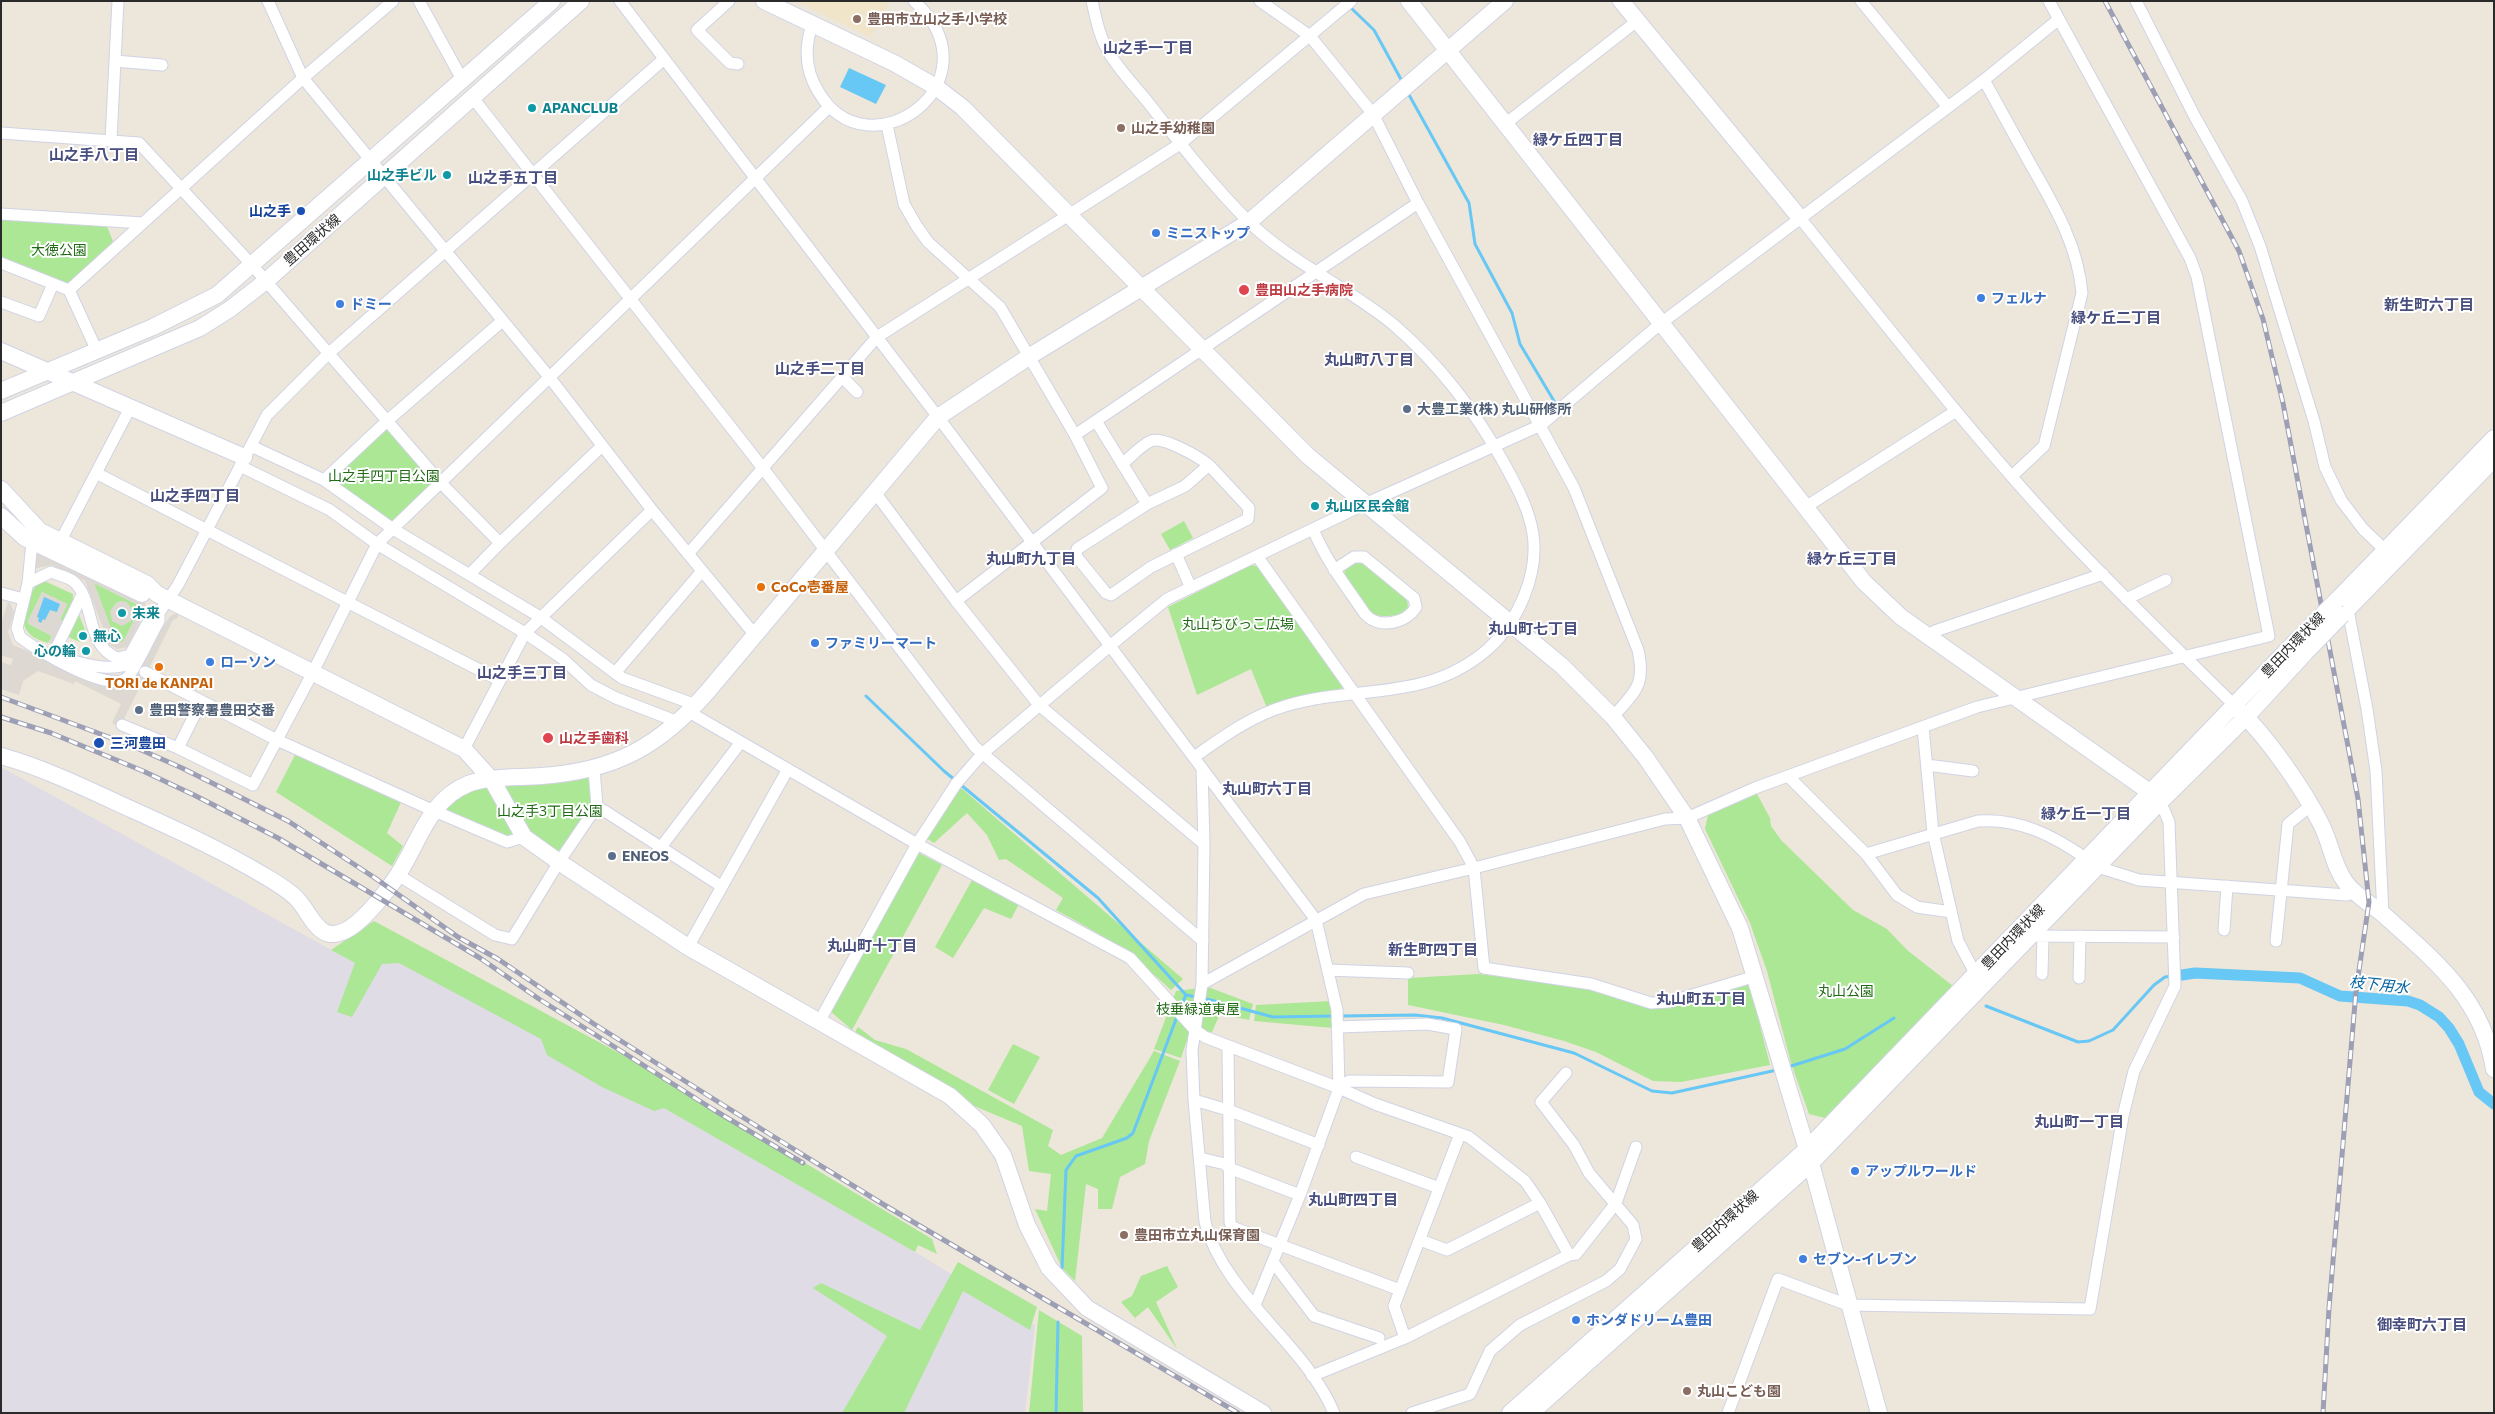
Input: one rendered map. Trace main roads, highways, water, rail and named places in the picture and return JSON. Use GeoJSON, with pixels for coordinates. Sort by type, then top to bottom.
{"type":"FeatureCollection","features":[{"type":"Feature","properties":{"kind":"water"},"geometry":{"type":"Polygon","coordinates":[[[849,68],[886,85],[876,104],[840,87],[849,68]]]}},
{"type":"Feature","properties":{"kind":"water"},"geometry":{"type":"Polygon","coordinates":[[[44,597],[60,604],[57,612],[50,610],[45,620],[43,619],[41,623],[37,617],[44,597]]]}},
{"type":"Feature","properties":{"kind":"waterway"},"geometry":{"type":"LineString","coordinates":[[1350,7],[1374,30],[1403,83]]}},
{"type":"Feature","properties":{"kind":"waterway"},"geometry":{"type":"LineString","coordinates":[[1408,93],[1469,203],[1475,244],[1512,313],[1520,344],[1557,406]]}},
{"type":"Feature","properties":{"kind":"waterway"},"geometry":{"type":"LineString","coordinates":[[866,696],[944,771],[1098,898],[1186,995],[1197,997]]}},
{"type":"Feature","properties":{"kind":"waterway","name":"枝下用水"},"geometry":{"type":"LineString","coordinates":[[2182,975],[2195,973],[2300,978],[2340,996],[2408,1001],[2420,1005],[2439,1017],[2449,1028],[2459,1044],[2479,1092],[2494,1104]]}},
{"type":"Feature","properties":{"kind":"waterway"},"geometry":{"type":"LineString","coordinates":[[1986,1006],[2078,1042],[2089,1041],[2113,1030],[2154,985],[2165,977],[2182,975]]}},
{"type":"Feature","properties":{"kind":"waterway"},"geometry":{"type":"LineString","coordinates":[[1180,1008],[1186,995]]}},
{"type":"Feature","properties":{"kind":"waterway"},"geometry":{"type":"LineString","coordinates":[[1203,998],[1273,1017],[1334,1016]]}},
{"type":"Feature","properties":{"kind":"waterway"},"geometry":{"type":"LineString","coordinates":[[1062,1268],[1066,1170],[1076,1156],[1127,1138],[1133,1133],[1178,1014]]}},
{"type":"Feature","properties":{"kind":"waterway"},"geometry":{"type":"LineString","coordinates":[[1340,1016],[1415,1015],[1442,1018],[1574,1053],[1652,1091],[1672,1093],[1777,1070]]}},
{"type":"Feature","properties":{"kind":"waterway"},"geometry":{"type":"LineString","coordinates":[[1788,1067],[1845,1049],[1894,1018]]}},
{"type":"Feature","properties":{"kind":"waterway"},"geometry":{"type":"LineString","coordinates":[[1056,1413],[1058,1322]]}},
{"type":"Feature","properties":{"kind":"railway"},"geometry":{"type":"LineString","coordinates":[[2105,1],[2239,251],[2263,319],[2283,403],[2358,799],[2369,902],[2356,991],[2329,1308],[2323,1413]]}},
{"type":"Feature","properties":{"kind":"railway"},"geometry":{"type":"LineString","coordinates":[[1,697],[130,745],[182,768],[288,821],[375,878],[458,937],[498,959],[594,1024],[779,1140],[886,1206],[1238,1413]]}},
{"type":"Feature","properties":{"kind":"railway"},"geometry":{"type":"LineString","coordinates":[[1,717],[51,733],[143,771],[278,838],[480,958],[539,999],[714,1110],[803,1163]]}},
{"type":"Feature","properties":{"kind":"place","name":"豊田市立山之手小学校"},"geometry":{"type":"Point","coordinates":[857,19]}},
{"type":"Feature","properties":{"kind":"place","name":"APANCLUB"},"geometry":{"type":"Point","coordinates":[532,108]}},
{"type":"Feature","properties":{"kind":"place","name":"山之手幼稚園"},"geometry":{"type":"Point","coordinates":[1121,128]}},
{"type":"Feature","properties":{"kind":"place","name":"山之手ビル"},"geometry":{"type":"Point","coordinates":[447,175]}},
{"type":"Feature","properties":{"kind":"place","name":"山之手"},"geometry":{"type":"Point","coordinates":[301,211]}},
{"type":"Feature","properties":{"kind":"place","name":"ミニストップ"},"geometry":{"type":"Point","coordinates":[1156,233]}},
{"type":"Feature","properties":{"kind":"place","name":"豊田山之手病院"},"geometry":{"type":"Point","coordinates":[1244,290]}},
{"type":"Feature","properties":{"kind":"place","name":"フェルナ"},"geometry":{"type":"Point","coordinates":[1981,298]}},
{"type":"Feature","properties":{"kind":"place","name":"ドミー"},"geometry":{"type":"Point","coordinates":[340,304]}},
{"type":"Feature","properties":{"kind":"place","name":"大豊工業(株) 丸山研修所"},"geometry":{"type":"Point","coordinates":[1407,409]}},
{"type":"Feature","properties":{"kind":"place","name":"丸山区民会館"},"geometry":{"type":"Point","coordinates":[1315,506]}},
{"type":"Feature","properties":{"kind":"place","name":"CoCo壱番屋"},"geometry":{"type":"Point","coordinates":[761,587]}},
{"type":"Feature","properties":{"kind":"place","name":"未来"},"geometry":{"type":"Point","coordinates":[122,613]}},
{"type":"Feature","properties":{"kind":"place","name":"無心"},"geometry":{"type":"Point","coordinates":[83,636]}},
{"type":"Feature","properties":{"kind":"place","name":"ファミリーマート"},"geometry":{"type":"Point","coordinates":[815,643]}},
{"type":"Feature","properties":{"kind":"place","name":"心の輪"},"geometry":{"type":"Point","coordinates":[86,651]}},
{"type":"Feature","properties":{"kind":"place","name":"ローソン"},"geometry":{"type":"Point","coordinates":[210,662]}},
{"type":"Feature","properties":{"kind":"place","name":"TORI de KANPAI"},"geometry":{"type":"Point","coordinates":[159,667]}},
{"type":"Feature","properties":{"kind":"place","name":"豊田警察署豊田交番"},"geometry":{"type":"Point","coordinates":[139,710]}},
{"type":"Feature","properties":{"kind":"place","name":"山之手歯科"},"geometry":{"type":"Point","coordinates":[548,738]}},
{"type":"Feature","properties":{"kind":"place","name":"三河豊田"},"geometry":{"type":"Point","coordinates":[99,743]}},
{"type":"Feature","properties":{"kind":"place","name":"ENEOS"},"geometry":{"type":"Point","coordinates":[612,856]}},
{"type":"Feature","properties":{"kind":"place","name":"アップルワールド"},"geometry":{"type":"Point","coordinates":[1855,1171]}},
{"type":"Feature","properties":{"kind":"place","name":"豊田市立丸山保育園"},"geometry":{"type":"Point","coordinates":[1124,1235]}},
{"type":"Feature","properties":{"kind":"place","name":"セブン-イレブン"},"geometry":{"type":"Point","coordinates":[1803,1259]}},
{"type":"Feature","properties":{"kind":"place","name":"ホンダドリーム豊田"},"geometry":{"type":"Point","coordinates":[1576,1320]}},
{"type":"Feature","properties":{"kind":"place","name":"丸山こども園"},"geometry":{"type":"Point","coordinates":[1687,1391]}},
{"type":"Feature","properties":{"kind":"district","name":"山之手一丁目"},"geometry":{"type":"Point","coordinates":[1148,48]}},
{"type":"Feature","properties":{"kind":"district","name":"緑ケ丘四丁目"},"geometry":{"type":"Point","coordinates":[1578,140]}},
{"type":"Feature","properties":{"kind":"district","name":"山之手八丁目"},"geometry":{"type":"Point","coordinates":[94,155]}},
{"type":"Feature","properties":{"kind":"district","name":"山之手五丁目"},"geometry":{"type":"Point","coordinates":[513,178]}},
{"type":"Feature","properties":{"kind":"district","name":"新生町六丁目"},"geometry":{"type":"Point","coordinates":[2429,305]}},
{"type":"Feature","properties":{"kind":"district","name":"緑ケ丘二丁目"},"geometry":{"type":"Point","coordinates":[2116,318]}},
{"type":"Feature","properties":{"kind":"district","name":"丸山町八丁目"},"geometry":{"type":"Point","coordinates":[1369,360]}},
{"type":"Feature","properties":{"kind":"district","name":"山之手二丁目"},"geometry":{"type":"Point","coordinates":[820,369]}},
{"type":"Feature","properties":{"kind":"district","name":"山之手四丁目"},"geometry":{"type":"Point","coordinates":[195,496]}},
{"type":"Feature","properties":{"kind":"district","name":"丸山町九丁目"},"geometry":{"type":"Point","coordinates":[1031,559]}},
{"type":"Feature","properties":{"kind":"district","name":"緑ケ丘三丁目"},"geometry":{"type":"Point","coordinates":[1852,559]}},
{"type":"Feature","properties":{"kind":"district","name":"丸山町七丁目"},"geometry":{"type":"Point","coordinates":[1533,629]}},
{"type":"Feature","properties":{"kind":"district","name":"山之手三丁目"},"geometry":{"type":"Point","coordinates":[522,673]}},
{"type":"Feature","properties":{"kind":"district","name":"丸山町六丁目"},"geometry":{"type":"Point","coordinates":[1267,789]}},
{"type":"Feature","properties":{"kind":"district","name":"緑ケ丘一丁目"},"geometry":{"type":"Point","coordinates":[2086,814]}},
{"type":"Feature","properties":{"kind":"district","name":"丸山町十丁目"},"geometry":{"type":"Point","coordinates":[872,946]}},
{"type":"Feature","properties":{"kind":"district","name":"新生町四丁目"},"geometry":{"type":"Point","coordinates":[1433,950]}},
{"type":"Feature","properties":{"kind":"district","name":"丸山町五丁目"},"geometry":{"type":"Point","coordinates":[1701,999]}},
{"type":"Feature","properties":{"kind":"district","name":"丸山町一丁目"},"geometry":{"type":"Point","coordinates":[2079,1122]}},
{"type":"Feature","properties":{"kind":"district","name":"丸山町四丁目"},"geometry":{"type":"Point","coordinates":[1353,1200]}},
{"type":"Feature","properties":{"kind":"district","name":"御幸町六丁目"},"geometry":{"type":"Point","coordinates":[2422,1325]}},
{"type":"Feature","properties":{"kind":"park label","name":"大徳公園"},"geometry":{"type":"Point","coordinates":[59,250]}},
{"type":"Feature","properties":{"kind":"park label","name":"山之手四丁目公園"},"geometry":{"type":"Point","coordinates":[384,476]}},
{"type":"Feature","properties":{"kind":"park label","name":"丸山ちびっこ広場"},"geometry":{"type":"Point","coordinates":[1238,624]}},
{"type":"Feature","properties":{"kind":"park label","name":"山之手3丁目公園"},"geometry":{"type":"Point","coordinates":[550,811]}},
{"type":"Feature","properties":{"kind":"park label","name":"丸山公園"},"geometry":{"type":"Point","coordinates":[1846,991]}},
{"type":"Feature","properties":{"kind":"park label","name":"枝垂緑道東屋"},"geometry":{"type":"Point","coordinates":[1198,1009]}}]}
